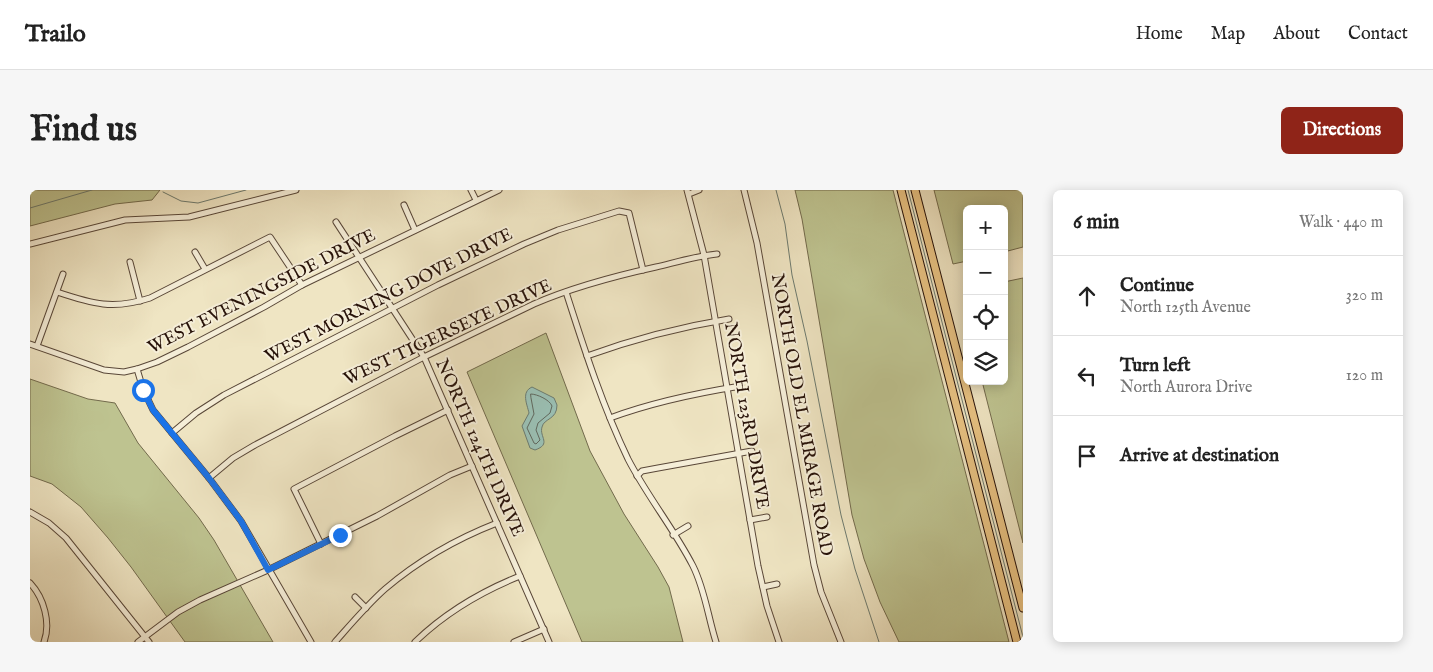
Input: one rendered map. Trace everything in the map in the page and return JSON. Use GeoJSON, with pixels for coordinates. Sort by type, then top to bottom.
{"type":"FeatureCollection","features":[{"type":"Feature","properties":{"kind":"main road"},"geometry":{"type":"LineString","coordinates":[[901,190],[1017,642]]}},
{"type":"Feature","properties":{"kind":"main road"},"geometry":{"type":"LineString","coordinates":[[915,190],[1023,608]]}},
{"type":"Feature","properties":{"kind":"street"},"geometry":{"type":"LineString","coordinates":[[30,244],[125,220],[189,217],[296,190]]}},
{"type":"Feature","properties":{"kind":"street"},"geometry":{"type":"LineString","coordinates":[[471,190],[476,200]]}},
{"type":"Feature","properties":{"kind":"street","name":"WEST EVENINGSIDE DRIVE"},"geometry":{"type":"LineString","coordinates":[[30,344],[104,370],[124,372],[137,370],[188,347],[302,285],[499,190]]}},
{"type":"Feature","properties":{"kind":"street","name":"NORTH 123RD DRIVE"},"geometry":{"type":"LineString","coordinates":[[699,190],[688,192],[704,255],[726,388],[763,587],[779,642]]}},
{"type":"Feature","properties":{"kind":"street","name":"NORTH OLD EL MIRAGE ROAD"},"geometry":{"type":"LineString","coordinates":[[744,190],[757,243],[811,554],[821,592],[841,642]]}},
{"type":"Feature","properties":{"kind":"street"},"geometry":{"type":"LineString","coordinates":[[404,205],[415,230]]}},
{"type":"Feature","properties":{"kind":"street","name":"WEST MORNING DOVE DRIVE"},"geometry":{"type":"LineString","coordinates":[[172,433],[196,413],[224,395],[392,308],[533,240],[583,221],[619,211],[629,212],[643,270]]}},
{"type":"Feature","properties":{"kind":"street","name":"NORTH 124TH DRIVE"},"geometry":{"type":"LineString","coordinates":[[336,222],[424,357],[549,642]]}},
{"type":"Feature","properties":{"kind":"street"},"geometry":{"type":"LineString","coordinates":[[57,292],[105,305],[122,305],[140,301],[150,298],[270,237],[302,285]]}},
{"type":"Feature","properties":{"kind":"street"},"geometry":{"type":"LineString","coordinates":[[195,252],[205,269]]}},
{"type":"Feature","properties":{"kind":"street","name":"WEST TIGERSEYE DRIVE"},"geometry":{"type":"LineString","coordinates":[[209,478],[233,458],[255,444],[424,357],[534,304],[566,292],[643,270],[704,255],[717,254]]}},
{"type":"Feature","properties":{"kind":"street"},"geometry":{"type":"LineString","coordinates":[[130,262],[140,301]]}},
{"type":"Feature","properties":{"kind":"street"},"geometry":{"type":"LineString","coordinates":[[37,346],[63,274]]}},
{"type":"Feature","properties":{"kind":"street"},"geometry":{"type":"LineString","coordinates":[[566,292],[610,418],[637,476],[692,566],[698,579],[716,642]]}},
{"type":"Feature","properties":{"kind":"street"},"geometry":{"type":"LineString","coordinates":[[587,356],[636,339],[729,319]]}},
{"type":"Feature","properties":{"kind":"street"},"geometry":{"type":"LineString","coordinates":[[137,370],[143,390],[153,410],[209,478],[241,521],[311,642]]}},
{"type":"Feature","properties":{"kind":"street"},"geometry":{"type":"LineString","coordinates":[[610,418],[667,400],[741,386]]}},
{"type":"Feature","properties":{"kind":"street"},"geometry":{"type":"LineString","coordinates":[[321,544],[294,490],[448,410]]}},
{"type":"Feature","properties":{"kind":"street"},"geometry":{"type":"LineString","coordinates":[[637,476],[642,471],[752,451]]}},
{"type":"Feature","properties":{"kind":"street"},"geometry":{"type":"LineString","coordinates":[[138,642],[178,612],[200,600],[321,544],[377,516],[450,475],[472,466]]}},
{"type":"Feature","properties":{"kind":"street"},"geometry":{"type":"LineString","coordinates":[[30,512],[49,523],[66,538],[149,642]]}},
{"type":"Feature","properties":{"kind":"street"},"geometry":{"type":"LineString","coordinates":[[750,520],[767,517]]}},
{"type":"Feature","properties":{"kind":"street"},"geometry":{"type":"LineString","coordinates":[[335,642],[384,590],[425,559],[465,536],[497,523]]}},
{"type":"Feature","properties":{"kind":"street"},"geometry":{"type":"LineString","coordinates":[[674,535],[688,526]]}},
{"type":"Feature","properties":{"kind":"street"},"geometry":{"type":"LineString","coordinates":[[415,642],[432,625],[460,605],[489,589],[520,576]]}},
{"type":"Feature","properties":{"kind":"street"},"geometry":{"type":"LineString","coordinates":[[30,583],[40,600],[48,621],[44,642]]}},
{"type":"Feature","properties":{"kind":"street"},"geometry":{"type":"LineString","coordinates":[[763,587],[777,584]]}},
{"type":"Feature","properties":{"kind":"street"},"geometry":{"type":"LineString","coordinates":[[355,597],[366,608]]}},
{"type":"Feature","properties":{"kind":"street"},"geometry":{"type":"LineString","coordinates":[[514,642],[544,629]]}},
{"type":"Feature","properties":{"kind":"green space"},"geometry":{"type":"Polygon","coordinates":[[[30,190],[160,190],[152,200],[115,204],[30,226],[30,190]]]}},
{"type":"Feature","properties":{"kind":"green space"},"geometry":{"type":"Polygon","coordinates":[[[795,190],[893,190],[1009,642],[899,642],[880,602],[864,559],[852,515],[802,219],[795,190]]]}},
{"type":"Feature","properties":{"kind":"green space"},"geometry":{"type":"Polygon","coordinates":[[[934,190],[1023,190],[1023,247],[1008,251],[1008,205],[963,205],[963,262],[953,264],[934,190]]]}},
{"type":"Feature","properties":{"kind":"green space"},"geometry":{"type":"Polygon","coordinates":[[[1023,278],[1023,543],[983,385],[1008,385],[1008,281],[1023,278]]]}},
{"type":"Feature","properties":{"kind":"green space"},"geometry":{"type":"Polygon","coordinates":[[[546,333],[590,451],[624,514],[669,587],[683,642],[582,642],[467,372],[546,333]]]}},
{"type":"Feature","properties":{"kind":"green space"},"geometry":{"type":"Polygon","coordinates":[[[30,379],[88,399],[115,403],[138,443],[199,518],[214,540],[273,642],[185,642],[131,567],[81,507],[52,484],[30,476],[30,379]]]}},
{"type":"Feature","properties":{"kind":"water"},"geometry":{"type":"Polygon","coordinates":[[[532,387],[554,398],[557,405],[555,414],[543,424],[544,443],[535,450],[530,448],[522,426],[529,413],[526,395],[532,387]]]}},
{"type":"Feature","properties":{"kind":"waterway"},"geometry":{"type":"LineString","coordinates":[[30,208],[92,190]]}},
{"type":"Feature","properties":{"kind":"waterway"},"geometry":{"type":"LineString","coordinates":[[163,192],[181,201],[198,203],[246,190]]}},
{"type":"Feature","properties":{"kind":"waterway"},"geometry":{"type":"LineString","coordinates":[[776,190],[785,224],[792,275],[841,515],[855,569],[879,642]]}},
{"type":"Feature","properties":{"kind":"waterway"},"geometry":{"type":"LineString","coordinates":[[908,190],[1023,637]]}},
{"type":"Feature","properties":{"kind":"route"},"geometry":{"type":"LineString","coordinates":[[143,390],[153,410],[209,478],[241,521],[268,570],[340,535]]}}]}
